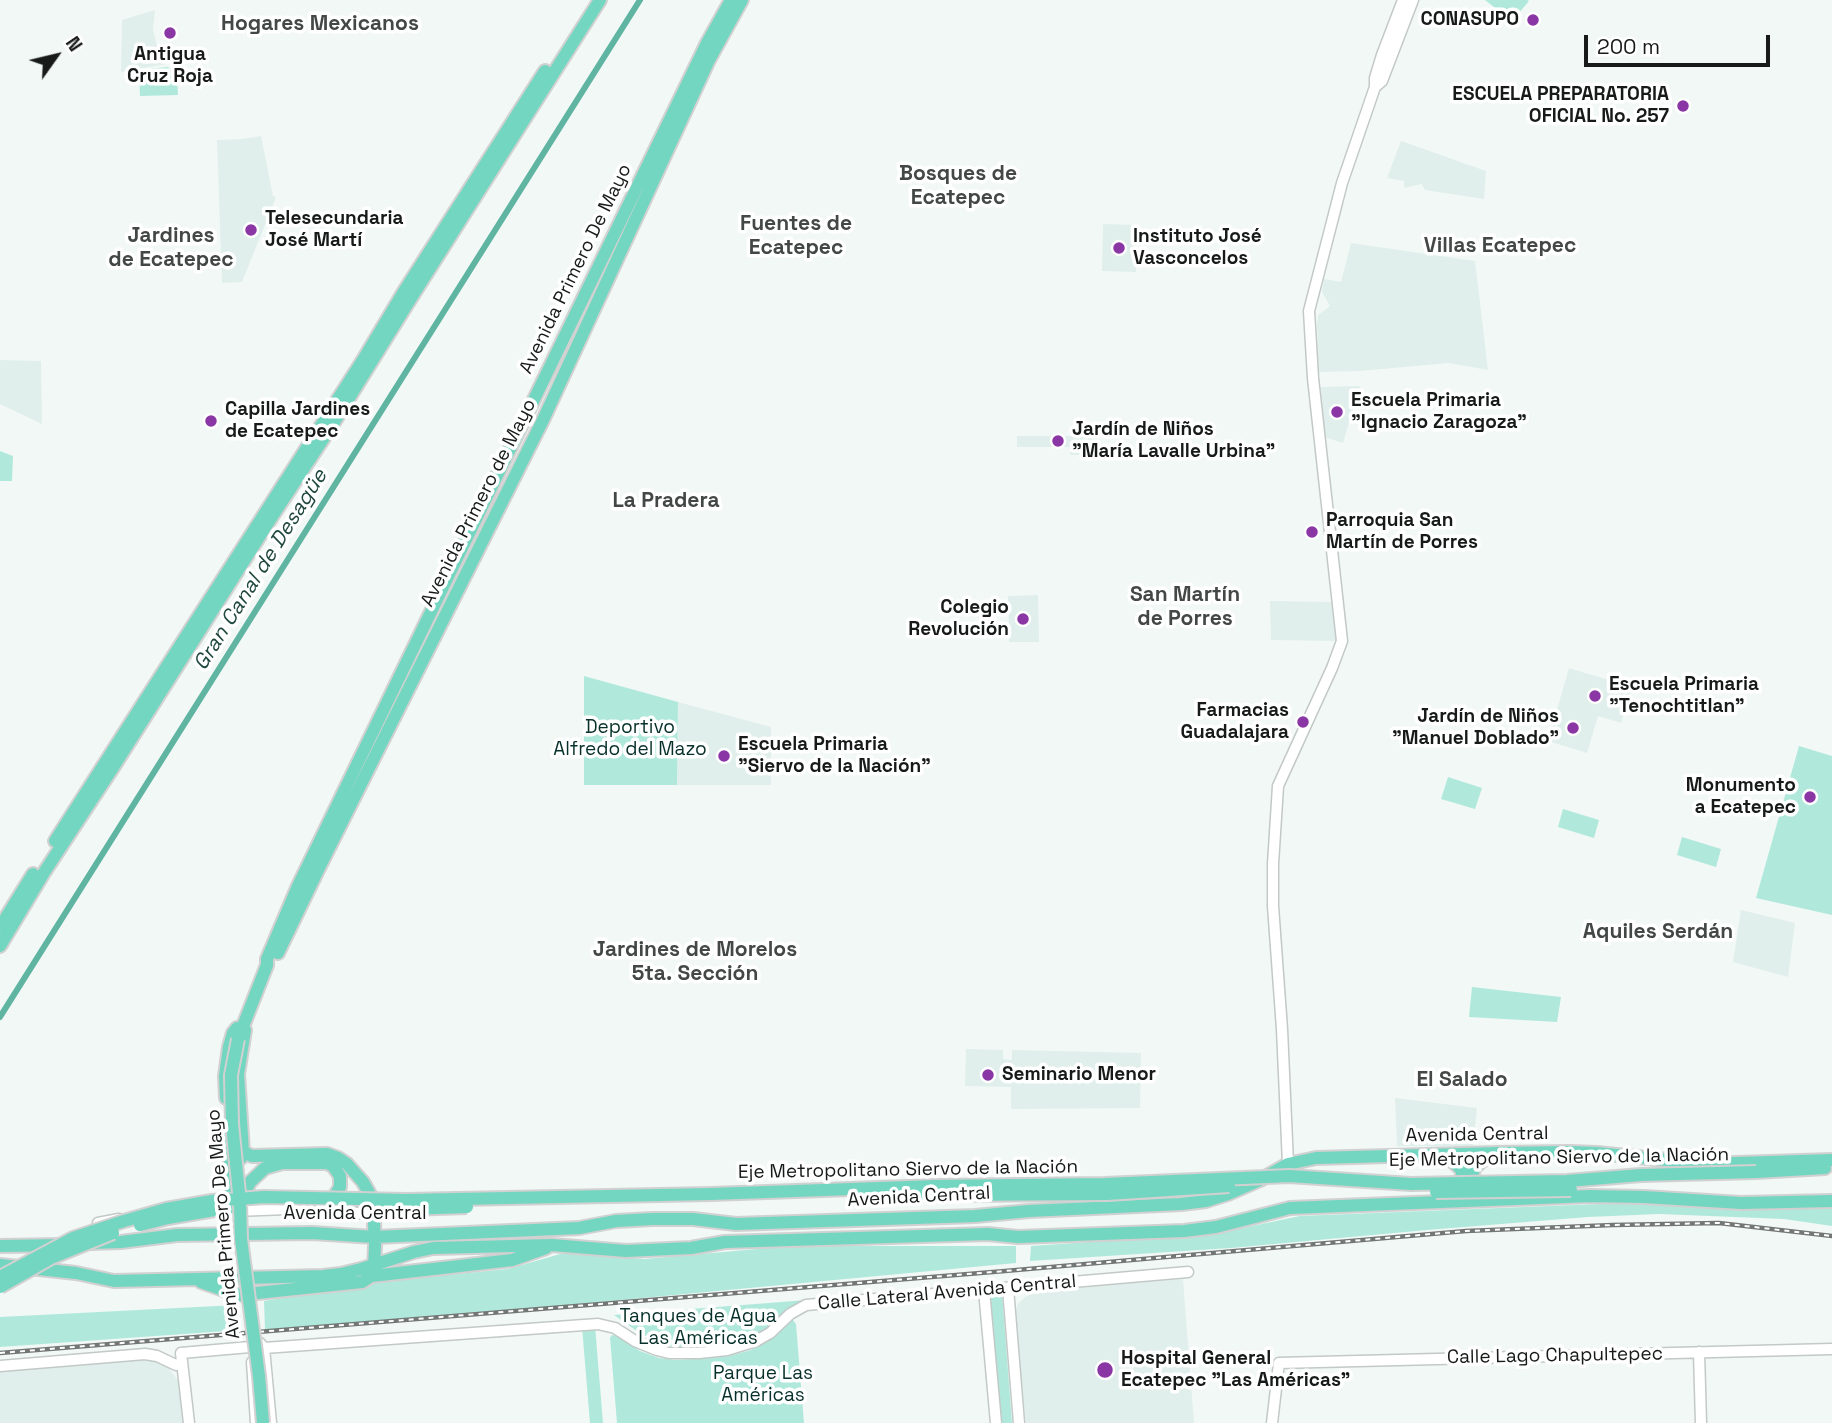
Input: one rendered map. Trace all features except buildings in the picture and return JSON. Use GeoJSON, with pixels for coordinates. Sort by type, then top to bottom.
{"type":"FeatureCollection","features":[{"type":"Feature","properties":{"kind":"highway"},"geometry":{"type":"LineString","coordinates":[[0,927],[590,0]]}},
{"type":"Feature","properties":{"kind":"highway"},"geometry":{"type":"LineString","coordinates":[[0,946],[45,871],[331,427],[600,0]]}},
{"type":"Feature","properties":{"kind":"highway"},"geometry":{"type":"LineString","coordinates":[[727,18],[731,0]]}},
{"type":"Feature","properties":{"kind":"highway"},"geometry":{"type":"LineString","coordinates":[[727,18],[742,0]]}},
{"type":"Feature","properties":{"kind":"highway","name":"Avenida Primero de Mayo"},"geometry":{"type":"LineString","coordinates":[[267,965],[274,962],[543,420],[727,18]]}},
{"type":"Feature","properties":{"kind":"highway","name":"Avenida Primero De Mayo"},"geometry":{"type":"LineString","coordinates":[[448,578],[706,45],[727,18]]}},
{"type":"Feature","properties":{"kind":"highway","name":"Avenida Primero de Mayo"},"geometry":{"type":"LineString","coordinates":[[243,1023],[298,886],[448,578]]}},
{"type":"Feature","properties":{"kind":"highway","name":"Avenida Primero De Mayo"},"geometry":{"type":"LineString","coordinates":[[243,1023],[232,1063],[231,1103],[241,1239],[263,1423]]}},
{"type":"Feature","properties":{"kind":"highway","name":"Avenida Primero De Mayo"},"geometry":{"type":"LineString","coordinates":[[243,1023],[245,1037],[238,1074],[243,1152]]}},
{"type":"Feature","properties":{"kind":"highway","name":"Avenida Primero De Mayo"},"geometry":{"type":"LineString","coordinates":[[218,1212],[227,1209],[232,1203],[225,1076],[233,1033],[243,1023]]}},
{"type":"Feature","properties":{"kind":"highway"},"geometry":{"type":"LineString","coordinates":[[229,1158],[233,1162],[239,1161],[243,1152],[252,1156],[332,1155],[347,1164],[370,1191],[375,1206],[373,1270],[512,1260],[552,1245]]}},
{"type":"Feature","properties":{"kind":"highway"},"geometry":{"type":"LineString","coordinates":[[1493,1200],[1478,1190],[1472,1178],[1474,1168],[1498,1153]]}},
{"type":"Feature","properties":{"kind":"highway","name":"Avenida Central"},"geometry":{"type":"LineString","coordinates":[[0,1246],[121,1242],[203,1234],[332,1233],[375,1237],[579,1228],[652,1219],[693,1219],[736,1224],[975,1216],[1181,1204],[1206,1202],[1260,1180],[1287,1164],[1315,1158],[1597,1153],[1706,1164],[1832,1160]]}},
{"type":"Feature","properties":{"kind":"highway"},"geometry":{"type":"LineString","coordinates":[[1438,1202],[1455,1195],[1463,1178],[1461,1169],[1456,1164],[1439,1155]]}},
{"type":"Feature","properties":{"kind":"highway"},"geometry":{"type":"LineString","coordinates":[[240,1203],[250,1182],[265,1168],[282,1163],[327,1163],[333,1166],[340,1176],[340,1187],[325,1205],[314,1208]]}},
{"type":"Feature","properties":{"kind":"highway","name":"Eje Metropolitano Siervo de la Nación"},"geometry":{"type":"LineString","coordinates":[[0,1277],[73,1238],[135,1218],[200,1203],[264,1197],[407,1200],[711,1194],[936,1186],[1105,1185],[1289,1176],[1411,1184],[1567,1181],[1641,1175],[1832,1169]]}},
{"type":"Feature","properties":{"kind":"highway","name":"Eje Metropolitano Siervo de la Nación"},"geometry":{"type":"LineString","coordinates":[[0,1287],[51,1258],[127,1228],[214,1209],[265,1205],[407,1209],[935,1194],[1107,1195],[1289,1184],[1410,1193],[1619,1190],[1653,1193],[1697,1202]]}},
{"type":"Feature","properties":{"kind":"highway","name":"Avenida Central"},"geometry":{"type":"LineString","coordinates":[[0,1265],[76,1273],[114,1281],[323,1276],[373,1270],[414,1252],[433,1248],[552,1245],[626,1251],[691,1248],[739,1242],[1184,1231],[1216,1227],[1290,1208],[1590,1196],[1741,1203],[1832,1201]]}},
{"type":"Feature","properties":{"kind":"highway"},"geometry":{"type":"LineString","coordinates":[[94,1243],[98,1223]]}},
{"type":"Feature","properties":{"kind":"highway"},"geometry":{"type":"LineString","coordinates":[[44,1245],[98,1223]]}},
{"type":"Feature","properties":{"kind":"street"},"geometry":{"type":"LineString","coordinates":[[1287,1164],[1282,1029],[1273,906],[1278,786],[1342,641],[1313,378],[1310,311],[1342,183],[1403,0]]}},
{"type":"Feature","properties":{"kind":"street"},"geometry":{"type":"LineString","coordinates":[[1377,82],[1413,0]]}},
{"type":"Feature","properties":{"kind":"street"},"geometry":{"type":"LineString","coordinates":[[98,1223],[105,1220],[218,1212],[314,1208],[374,1215]]}},
{"type":"Feature","properties":{"kind":"street","name":"Calle Lateral Avenida Central"},"geometry":{"type":"LineString","coordinates":[[181,1363],[181,1353],[250,1347],[257,1343],[264,1348],[598,1324],[615,1328],[635,1341],[657,1350],[669,1353],[699,1353],[727,1350],[755,1341],[770,1333],[790,1314],[806,1305],[1188,1272]]}},
{"type":"Feature","properties":{"kind":"street"},"geometry":{"type":"LineString","coordinates":[[1009,1288],[1018,1423]]}},
{"type":"Feature","properties":{"kind":"street"},"geometry":{"type":"LineString","coordinates":[[984,1290],[996,1423]]}},
{"type":"Feature","properties":{"kind":"street"},"geometry":{"type":"LineString","coordinates":[[250,1347],[256,1423]]}},
{"type":"Feature","properties":{"kind":"street"},"geometry":{"type":"LineString","coordinates":[[264,1348],[271,1423]]}},
{"type":"Feature","properties":{"kind":"street","name":"Calle Lago Chapultepec"},"geometry":{"type":"LineString","coordinates":[[1272,1423],[1279,1363],[1832,1349]]}},
{"type":"Feature","properties":{"kind":"street"},"geometry":{"type":"LineString","coordinates":[[1699,1352],[1701,1423]]}},
{"type":"Feature","properties":{"kind":"street"},"geometry":{"type":"LineString","coordinates":[[0,1366],[145,1354],[176,1365],[181,1363],[189,1423]]}},
{"type":"Feature","properties":{"kind":"shaded area"},"geometry":{"type":"Polygon","coordinates":[[[155,10],[153,30],[158,50],[166,64],[121,72],[122,20],[155,10]]]}},
{"type":"Feature","properties":{"kind":"shaded area"},"geometry":{"type":"Polygon","coordinates":[[[261,136],[273,196],[276,197],[242,282],[222,283],[217,140],[261,136]]]}},
{"type":"Feature","properties":{"kind":"shaded area"},"geometry":{"type":"Polygon","coordinates":[[[1401,141],[1486,171],[1484,199],[1425,190],[1422,184],[1404,188],[1404,181],[1387,178],[1401,141]]]}},
{"type":"Feature","properties":{"kind":"shaded area","name":"Instituto José Vasconcelos"},"geometry":{"type":"Polygon","coordinates":[[[1103,224],[1137,225],[1136,272],[1102,271],[1103,224]]]}},
{"type":"Feature","properties":{"kind":"shaded area"},"geometry":{"type":"Polygon","coordinates":[[[1351,243],[1475,261],[1488,370],[1449,363],[1319,372],[1318,315],[1330,306],[1322,292],[1324,279],[1341,282],[1351,243]]]}},
{"type":"Feature","properties":{"kind":"shaded area"},"geometry":{"type":"Polygon","coordinates":[[[0,360],[41,361],[42,424],[0,404],[0,360]]]}},
{"type":"Feature","properties":{"kind":"shaded area","name":"Escuela Primaria \"Ignacio Zaragoza\""},"geometry":{"type":"Polygon","coordinates":[[[1360,386],[1343,443],[1324,437],[1321,387],[1360,386]]]}},
{"type":"Feature","properties":{"kind":"shaded area","name":"Jardín de Niños \"María Lavalle Urbina\""},"geometry":{"type":"Polygon","coordinates":[[[1017,436],[1098,436],[1099,455],[1070,455],[1070,447],[1017,447],[1017,436]]]}},
{"type":"Feature","properties":{"kind":"shaded area","name":"Colegio Revolución"},"geometry":{"type":"Polygon","coordinates":[[[1038,595],[1039,642],[1009,642],[1008,596],[1038,595]]]}},
{"type":"Feature","properties":{"kind":"shaded area"},"geometry":{"type":"Polygon","coordinates":[[[1270,601],[1333,602],[1338,641],[1271,640],[1270,601]]]}},
{"type":"Feature","properties":{"kind":"shaded area","name":"Escuela Primaria \"Tenochtitlan\""},"geometry":{"type":"Polygon","coordinates":[[[1569,668],[1632,687],[1621,723],[1598,716],[1587,753],[1548,741],[1569,668]]]}},
{"type":"Feature","properties":{"kind":"shaded area","name":"Escuela Primaria \"Siervo de la Nación\""},"geometry":{"type":"Polygon","coordinates":[[[678,702],[771,727],[771,785],[677,785],[678,702]]]}},
{"type":"Feature","properties":{"kind":"shaded area"},"geometry":{"type":"Polygon","coordinates":[[[1741,910],[1795,923],[1788,977],[1733,962],[1741,910]]]}},
{"type":"Feature","properties":{"kind":"shaded area"},"geometry":{"type":"Polygon","coordinates":[[[966,1049],[1003,1050],[1003,1059],[1011,1060],[1012,1050],[1141,1053],[1140,1108],[1011,1109],[1011,1087],[965,1086],[966,1049]]]}},
{"type":"Feature","properties":{"kind":"shaded area"},"geometry":{"type":"Polygon","coordinates":[[[1395,1098],[1477,1108],[1473,1146],[1397,1146],[1395,1098]]]}},
{"type":"Feature","properties":{"kind":"shaded area","name":"Hospital General Ecatepec \"Las Américas\""},"geometry":{"type":"Polygon","coordinates":[[[1183,1279],[1194,1423],[1026,1423],[1014,1316],[1018,1304],[1025,1297],[1036,1291],[1183,1279]]]}},
{"type":"Feature","properties":{"kind":"shaded area"},"geometry":{"type":"Polygon","coordinates":[[[149,1358],[164,1363],[178,1380],[183,1423],[0,1423],[0,1370],[149,1358]]]}},
{"type":"Feature","properties":{"kind":"green space"},"geometry":{"type":"Polygon","coordinates":[[[1485,0],[1527,0],[1529,1],[1512,21],[1485,0]]]}},
{"type":"Feature","properties":{"kind":"green space"},"geometry":{"type":"Polygon","coordinates":[[[168,67],[177,79],[178,95],[140,96],[139,70],[168,67]]]}},
{"type":"Feature","properties":{"kind":"green space"},"geometry":{"type":"Polygon","coordinates":[[[0,451],[13,456],[12,481],[0,481],[0,451]]]}},
{"type":"Feature","properties":{"kind":"green space","name":"Deportivo Alfredo del Mazo"},"geometry":{"type":"Polygon","coordinates":[[[584,676],[678,702],[677,785],[584,785],[584,676]]]}},
{"type":"Feature","properties":{"kind":"green space"},"geometry":{"type":"Polygon","coordinates":[[[1799,746],[1832,756],[1832,915],[1756,898],[1799,746]]]}},
{"type":"Feature","properties":{"kind":"green space"},"geometry":{"type":"Polygon","coordinates":[[[1448,777],[1482,788],[1475,809],[1441,799],[1448,777]]]}},
{"type":"Feature","properties":{"kind":"green space"},"geometry":{"type":"Polygon","coordinates":[[[1563,809],[1599,820],[1594,838],[1558,827],[1563,809]]]}},
{"type":"Feature","properties":{"kind":"green space"},"geometry":{"type":"Polygon","coordinates":[[[1682,837],[1721,849],[1716,867],[1677,855],[1682,837]]]}},
{"type":"Feature","properties":{"kind":"green space"},"geometry":{"type":"Polygon","coordinates":[[[1472,987],[1561,997],[1557,1022],[1469,1017],[1472,987]]]}},
{"type":"Feature","properties":{"kind":"green space"},"geometry":{"type":"Polygon","coordinates":[[[1625,1203],[1743,1208],[1832,1208],[1832,1226],[1784,1219],[1659,1214],[1588,1217],[1231,1248],[1030,1261],[1031,1246],[1218,1233],[1300,1216],[1625,1203]]]}},
{"type":"Feature","properties":{"kind":"green space"},"geometry":{"type":"Polygon","coordinates":[[[791,1246],[1016,1246],[1016,1263],[515,1310],[265,1330],[264,1301],[386,1281],[508,1269],[567,1252],[644,1259],[791,1246]]]}},
{"type":"Feature","properties":{"kind":"green space"},"geometry":{"type":"Polygon","coordinates":[[[1002,1293],[1012,1423],[1000,1423],[990,1294],[1002,1293]]]}},
{"type":"Feature","properties":{"kind":"green space","name":"Tanques de Agua Las Américas"},"geometry":{"type":"Polygon","coordinates":[[[807,1300],[785,1312],[766,1329],[750,1338],[725,1345],[694,1348],[670,1346],[641,1334],[614,1315],[807,1300]]]}},
{"type":"Feature","properties":{"kind":"green space"},"geometry":{"type":"Polygon","coordinates":[[[237,1305],[241,1330],[0,1347],[0,1317],[237,1305]]]}},
{"type":"Feature","properties":{"kind":"green space","name":"Parque Las Américas"},"geometry":{"type":"Polygon","coordinates":[[[790,1320],[796,1324],[804,1423],[617,1423],[610,1338],[612,1335],[659,1358],[711,1358],[751,1350],[790,1320]]]}},
{"type":"Feature","properties":{"kind":"green space"},"geometry":{"type":"Polygon","coordinates":[[[595,1326],[603,1423],[590,1423],[582,1327],[595,1326]]]}},
{"type":"Feature","properties":{"kind":"waterway","name":"Gran Canal de Desagüe"},"geometry":{"type":"LineString","coordinates":[[0,1017],[640,0]]}},
{"type":"Feature","properties":{"kind":"railway"},"geometry":{"type":"LineString","coordinates":[[0,1353],[1466,1231],[1719,1223],[1832,1236]]}},
{"type":"Feature","properties":{"kind":"place","name":"CONASUPO"},"geometry":{"type":"Point","coordinates":[1533,20]}},
{"type":"Feature","properties":{"kind":"place","name":"Antigua Cruz Roja"},"geometry":{"type":"Point","coordinates":[170,33]}},
{"type":"Feature","properties":{"kind":"place","name":"ESCUELA PREPARATORIA OFICIAL No. 257"},"geometry":{"type":"Point","coordinates":[1683,106]}},
{"type":"Feature","properties":{"kind":"place","name":"Telesecundaria José Martí"},"geometry":{"type":"Point","coordinates":[251,230]}},
{"type":"Feature","properties":{"kind":"place","name":"Instituto José Vasconcelos"},"geometry":{"type":"Point","coordinates":[1119,248]}},
{"type":"Feature","properties":{"kind":"place","name":"Escuela Primaria \"Ignacio Zaragoza\""},"geometry":{"type":"Point","coordinates":[1337,412]}},
{"type":"Feature","properties":{"kind":"place","name":"Capilla Jardines de Ecatepec"},"geometry":{"type":"Point","coordinates":[211,421]}},
{"type":"Feature","properties":{"kind":"place","name":"Jardín de Niños \"María Lavalle Urbina\""},"geometry":{"type":"Point","coordinates":[1058,441]}},
{"type":"Feature","properties":{"kind":"place","name":"Parroquia San Martín de Porres"},"geometry":{"type":"Point","coordinates":[1312,532]}},
{"type":"Feature","properties":{"kind":"place","name":"Colegio Revolución"},"geometry":{"type":"Point","coordinates":[1023,619]}},
{"type":"Feature","properties":{"kind":"place","name":"Escuela Primaria \"Tenochtitlan\""},"geometry":{"type":"Point","coordinates":[1595,696]}},
{"type":"Feature","properties":{"kind":"place","name":"Farmacias Guadalajara"},"geometry":{"type":"Point","coordinates":[1303,722]}},
{"type":"Feature","properties":{"kind":"place","name":"Jardín de Niños \"Manuel Doblado\""},"geometry":{"type":"Point","coordinates":[1573,728]}},
{"type":"Feature","properties":{"kind":"place","name":"Escuela Primaria \"Siervo de la Nación\""},"geometry":{"type":"Point","coordinates":[724,756]}},
{"type":"Feature","properties":{"kind":"place","name":"Monumento a Ecatepec"},"geometry":{"type":"Point","coordinates":[1810,797]}},
{"type":"Feature","properties":{"kind":"place","name":"Seminario Menor"},"geometry":{"type":"Point","coordinates":[988,1075]}},
{"type":"Feature","properties":{"kind":"place","name":"Hospital General Ecatepec \"Las Américas\""},"geometry":{"type":"Point","coordinates":[1105,1370]}},
{"type":"Feature","properties":{"kind":"district","name":"Hogares Mexicanos"},"geometry":{"type":"Point","coordinates":[320,24]}},
{"type":"Feature","properties":{"kind":"district","name":"Bosques de Ecatepec"},"geometry":{"type":"Point","coordinates":[958,186]}},
{"type":"Feature","properties":{"kind":"district","name":"Fuentes de Ecatepec"},"geometry":{"type":"Point","coordinates":[796,236]}},
{"type":"Feature","properties":{"kind":"district","name":"Villas Ecatepec"},"geometry":{"type":"Point","coordinates":[1500,246]}},
{"type":"Feature","properties":{"kind":"district","name":"Jardines de Ecatepec"},"geometry":{"type":"Point","coordinates":[171,248]}},
{"type":"Feature","properties":{"kind":"district","name":"La Pradera"},"geometry":{"type":"Point","coordinates":[666,501]}},
{"type":"Feature","properties":{"kind":"district","name":"San Martín de Porres"},"geometry":{"type":"Point","coordinates":[1185,607]}},
{"type":"Feature","properties":{"kind":"district","name":"Aquiles Serdán"},"geometry":{"type":"Point","coordinates":[1658,932]}},
{"type":"Feature","properties":{"kind":"district","name":"Jardines de Morelos 5ta. Sección"},"geometry":{"type":"Point","coordinates":[695,962]}},
{"type":"Feature","properties":{"kind":"district","name":"El Salado"},"geometry":{"type":"Point","coordinates":[1462,1080]}}]}
